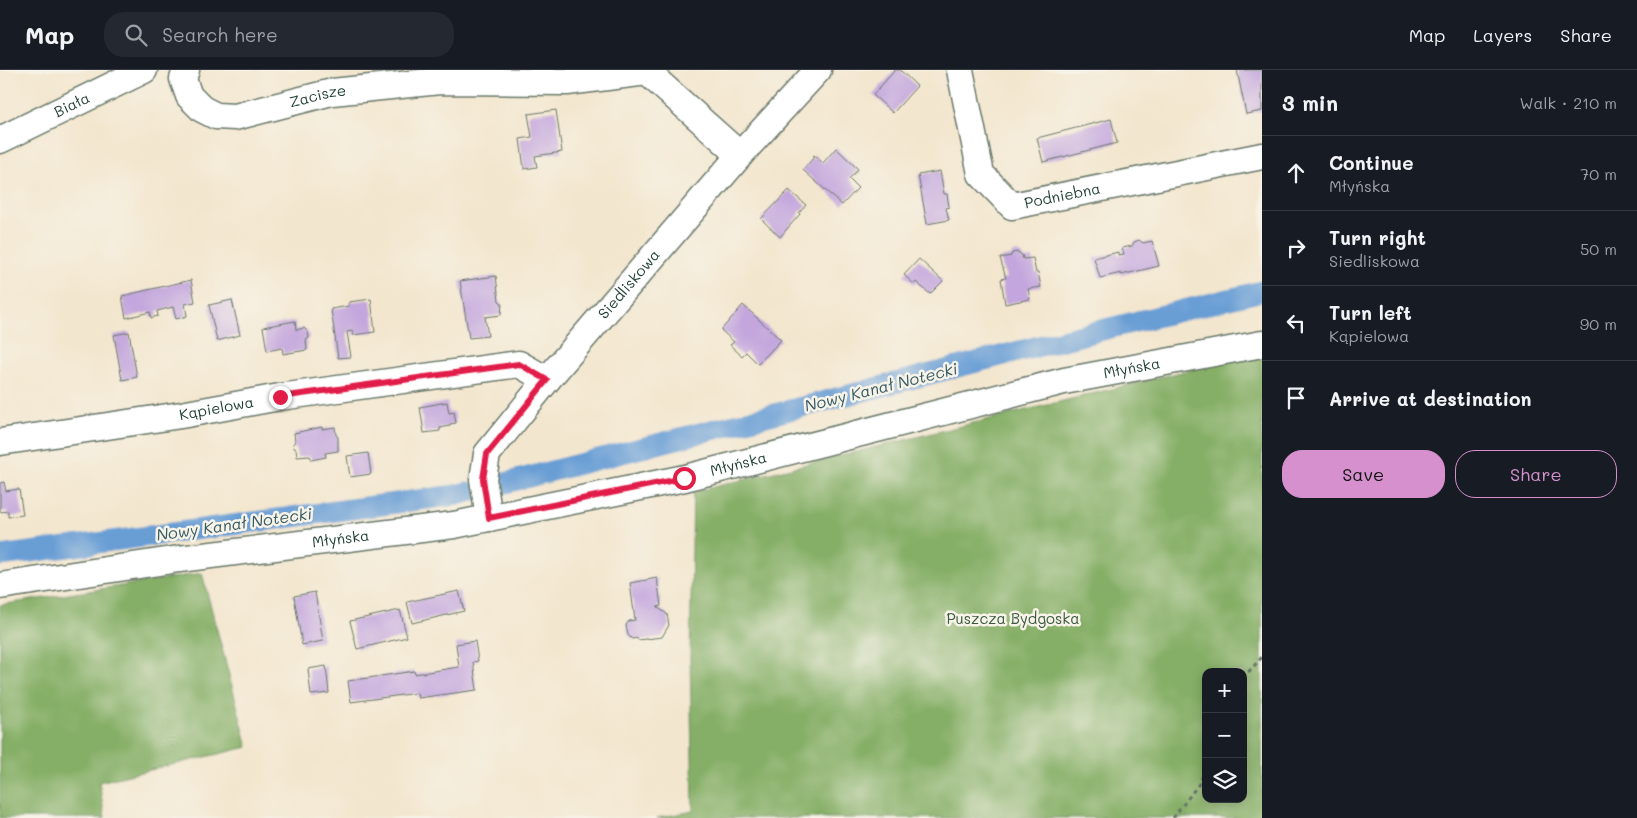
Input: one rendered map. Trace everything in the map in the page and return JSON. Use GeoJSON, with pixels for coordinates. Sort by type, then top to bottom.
{"type":"FeatureCollection","features":[{"type":"Feature","properties":{"kind":"street","name":"Biała"},"geometry":{"type":"LineString","coordinates":[[0,140],[144,70]]}},
{"type":"Feature","properties":{"kind":"street","name":"Zacisze"},"geometry":{"type":"LineString","coordinates":[[186,70],[183,79],[189,96],[202,109],[216,116],[235,116],[332,92],[440,80],[567,82],[647,71],[740,154]]}},
{"type":"Feature","properties":{"kind":"street","name":"Siedliskowa"},"geometry":{"type":"LineString","coordinates":[[489,518],[483,479],[487,454],[547,380],[740,154],[818,70]]}},
{"type":"Feature","properties":{"kind":"street","name":"Podniebna"},"geometry":{"type":"LineString","coordinates":[[960,70],[981,174],[1012,206],[1262,156]]}},
{"type":"Feature","properties":{"kind":"street","name":"Młyńska"},"geometry":{"type":"LineString","coordinates":[[0,586],[179,559],[454,525],[684,478],[1064,382],[1262,344]]}},
{"type":"Feature","properties":{"kind":"street","name":"Kąpielowa"},"geometry":{"type":"LineString","coordinates":[[0,442],[181,415],[280,397],[519,364],[547,380]]}},
{"type":"Feature","properties":{"kind":"path"},"geometry":{"type":"LineString","coordinates":[[1247,674],[1262,657]]}},
{"type":"Feature","properties":{"kind":"path"},"geometry":{"type":"LineString","coordinates":[[1173,818],[1202,778]]}},
{"type":"Feature","properties":{"kind":"green space","name":"Puszcza Bydgoska"},"geometry":{"type":"Polygon","coordinates":[[[1262,352],[1262,818],[657,818],[693,811],[690,656],[693,492],[1262,352]]]}},
{"type":"Feature","properties":{"kind":"green space"},"geometry":{"type":"Polygon","coordinates":[[[202,573],[248,747],[99,782],[105,818],[0,818],[0,605],[202,573]]]}},
{"type":"Feature","properties":{"kind":"building"},"geometry":{"type":"Polygon","coordinates":[[[895,70],[900,70],[917,86],[893,113],[873,95],[895,70]]]}},
{"type":"Feature","properties":{"kind":"building"},"geometry":{"type":"Polygon","coordinates":[[[1237,70],[1262,70],[1262,111],[1246,114],[1237,70]]]}},
{"type":"Feature","properties":{"kind":"building"},"geometry":{"type":"Polygon","coordinates":[[[556,110],[562,152],[535,156],[537,167],[524,169],[520,139],[532,137],[528,114],[556,110]]]}},
{"type":"Feature","properties":{"kind":"building"},"geometry":{"type":"Polygon","coordinates":[[[1111,119],[1117,143],[1043,162],[1037,138],[1111,119]]]}},
{"type":"Feature","properties":{"kind":"building"},"geometry":{"type":"Polygon","coordinates":[[[836,148],[858,169],[849,179],[858,188],[842,205],[803,170],[814,155],[823,163],[836,148]]]}},
{"type":"Feature","properties":{"kind":"building"},"geometry":{"type":"Polygon","coordinates":[[[940,171],[944,194],[947,194],[949,207],[946,208],[949,220],[927,224],[918,175],[940,171]]]}},
{"type":"Feature","properties":{"kind":"building"},"geometry":{"type":"Polygon","coordinates":[[[789,190],[806,205],[780,237],[761,219],[789,190]]]}},
{"type":"Feature","properties":{"kind":"building"},"geometry":{"type":"Polygon","coordinates":[[[1139,240],[1143,243],[1152,241],[1159,266],[1100,278],[1094,258],[1118,252],[1118,255],[1124,254],[1122,248],[1132,246],[1134,242],[1139,240]]]}},
{"type":"Feature","properties":{"kind":"building"},"geometry":{"type":"Polygon","coordinates":[[[1018,252],[1022,255],[1023,259],[1033,258],[1041,287],[1028,289],[1030,299],[1005,304],[1001,279],[1006,278],[1000,258],[1011,256],[1012,253],[1018,252]]]}},
{"type":"Feature","properties":{"kind":"building"},"geometry":{"type":"Polygon","coordinates":[[[919,259],[943,281],[930,294],[904,275],[919,259]]]}},
{"type":"Feature","properties":{"kind":"building"},"geometry":{"type":"Polygon","coordinates":[[[496,276],[499,301],[502,303],[501,315],[485,317],[488,336],[469,338],[460,281],[496,276]]]}},
{"type":"Feature","properties":{"kind":"building"},"geometry":{"type":"Polygon","coordinates":[[[191,280],[195,302],[185,304],[187,316],[176,319],[173,307],[157,311],[158,316],[151,318],[150,312],[126,318],[122,296],[191,280]]]}},
{"type":"Feature","properties":{"kind":"building"},"geometry":{"type":"Polygon","coordinates":[[[371,299],[375,332],[353,335],[353,331],[347,332],[351,357],[338,358],[331,309],[349,306],[349,302],[371,299]]]}},
{"type":"Feature","properties":{"kind":"building"},"geometry":{"type":"Polygon","coordinates":[[[232,300],[240,335],[217,341],[209,305],[232,300]]]}},
{"type":"Feature","properties":{"kind":"building"},"geometry":{"type":"Polygon","coordinates":[[[743,305],[781,340],[758,364],[746,352],[742,356],[730,345],[734,342],[721,330],[743,305]]]}},
{"type":"Feature","properties":{"kind":"building"},"geometry":{"type":"Polygon","coordinates":[[[295,321],[296,330],[304,328],[308,332],[309,338],[306,340],[307,350],[283,354],[282,348],[267,351],[263,327],[295,321]]]}},
{"type":"Feature","properties":{"kind":"building"},"geometry":{"type":"Polygon","coordinates":[[[129,332],[137,377],[122,380],[114,335],[129,332]]]}},
{"type":"Feature","properties":{"kind":"building"},"geometry":{"type":"Polygon","coordinates":[[[447,402],[449,413],[454,412],[456,423],[440,428],[440,431],[424,433],[420,407],[447,402]]]}},
{"type":"Feature","properties":{"kind":"building"},"geometry":{"type":"Polygon","coordinates":[[[322,427],[322,429],[335,427],[338,437],[338,451],[325,453],[326,457],[311,460],[310,456],[297,457],[293,444],[295,441],[294,433],[322,427]]]}},
{"type":"Feature","properties":{"kind":"building"},"geometry":{"type":"Polygon","coordinates":[[[368,453],[371,474],[350,477],[347,456],[368,453]]]}},
{"type":"Feature","properties":{"kind":"building"},"geometry":{"type":"Polygon","coordinates":[[[4,482],[6,491],[19,489],[23,515],[8,517],[8,511],[0,512],[0,483],[4,482]]]}},
{"type":"Feature","properties":{"kind":"building"},"geometry":{"type":"Polygon","coordinates":[[[657,578],[661,606],[657,607],[667,614],[669,625],[662,637],[632,639],[628,635],[626,625],[629,621],[635,620],[630,583],[657,578]]]}},
{"type":"Feature","properties":{"kind":"building"},"geometry":{"type":"Polygon","coordinates":[[[459,591],[464,611],[412,623],[407,602],[459,591]]]}},
{"type":"Feature","properties":{"kind":"building"},"geometry":{"type":"Polygon","coordinates":[[[315,592],[323,641],[302,645],[294,596],[315,592]]]}},
{"type":"Feature","properties":{"kind":"building"},"geometry":{"type":"Polygon","coordinates":[[[400,610],[407,637],[357,649],[350,621],[400,610]]]}},
{"type":"Feature","properties":{"kind":"building"},"geometry":{"type":"Polygon","coordinates":[[[475,641],[478,661],[473,662],[477,690],[418,698],[417,693],[351,702],[348,681],[414,671],[415,674],[459,667],[456,644],[475,641]]]}},
{"type":"Feature","properties":{"kind":"building"},"geometry":{"type":"Polygon","coordinates":[[[326,666],[329,693],[311,695],[308,669],[326,666]]]}},
{"type":"Feature","properties":{"kind":"waterway","name":"Nowy Kanał Notecki"},"geometry":{"type":"LineString","coordinates":[[501,484],[1106,329],[1262,291]]}},
{"type":"Feature","properties":{"kind":"waterway","name":"Nowy Kanał Notecki"},"geometry":{"type":"LineString","coordinates":[[0,556],[468,492]]}},
{"type":"Feature","properties":{"kind":"route"},"geometry":{"type":"LineString","coordinates":[[280,397],[519,364],[547,380],[487,454],[483,479],[489,518],[684,478]]}}]}
